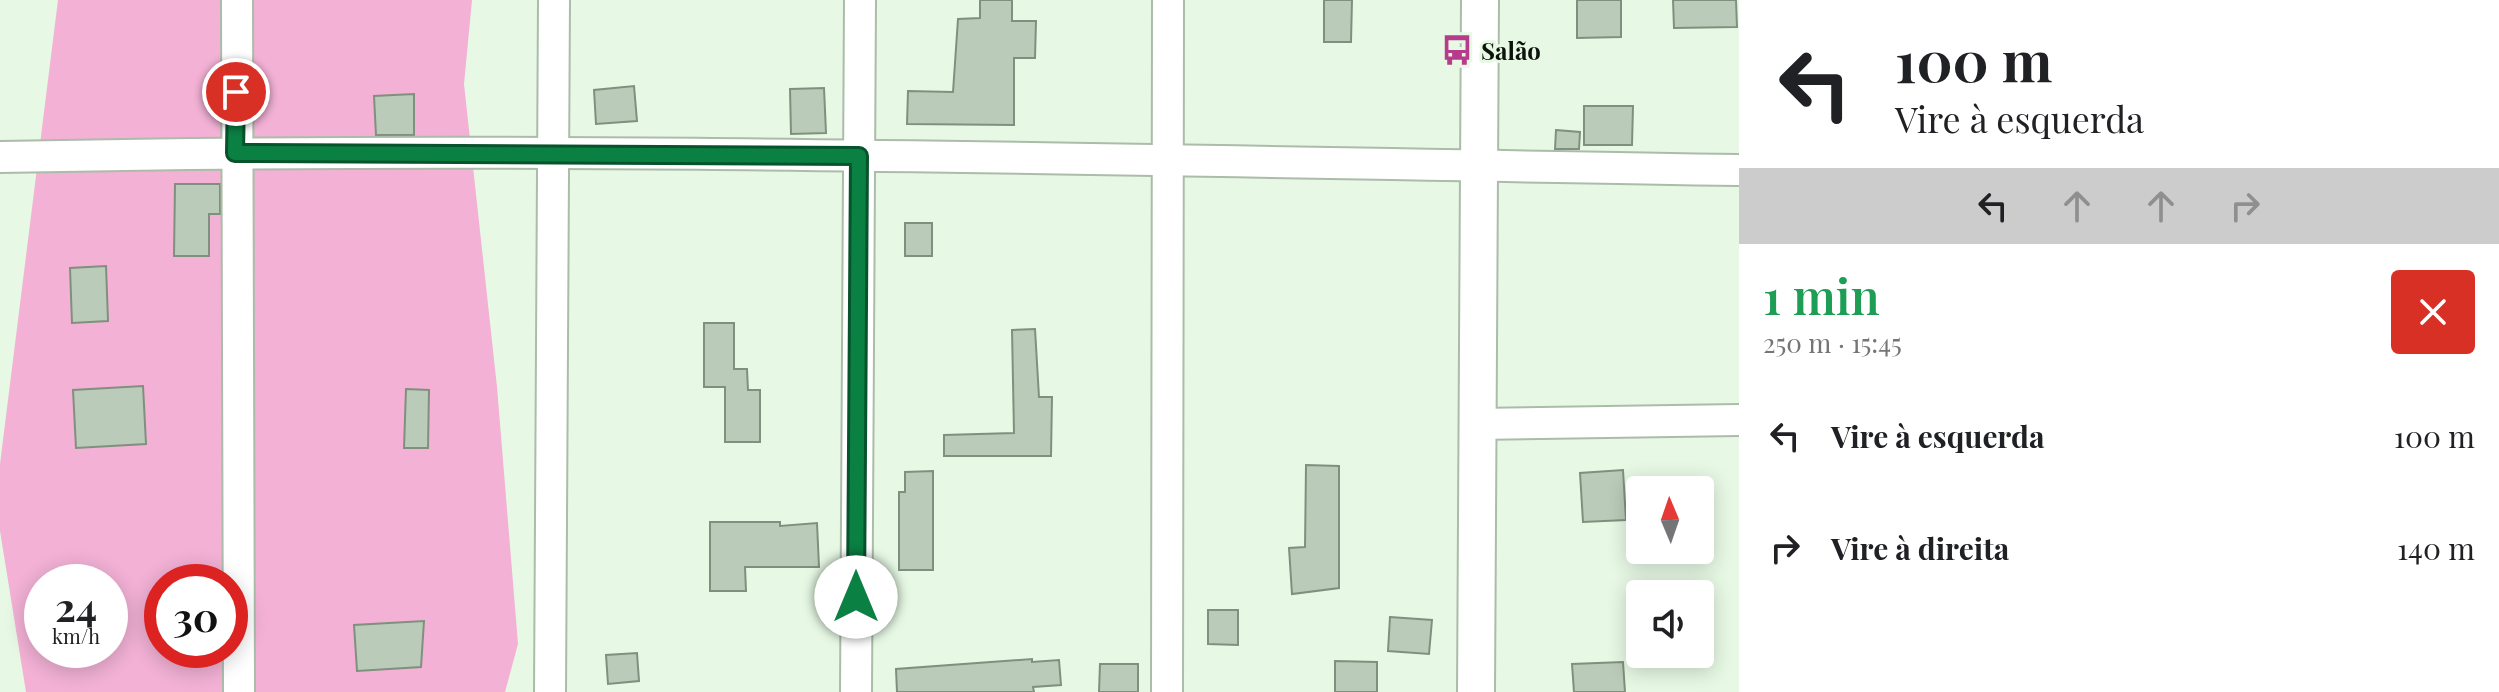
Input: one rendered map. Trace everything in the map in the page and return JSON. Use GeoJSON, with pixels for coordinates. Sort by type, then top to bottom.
{"type":"FeatureCollection","features":[{"type":"Feature","properties":{"kind":"street"},"geometry":{"type":"LineString","coordinates":[[237,0],[235,153],[239,692]]}},
{"type":"Feature","properties":{"kind":"street"},"geometry":{"type":"LineString","coordinates":[[550,692],[554,0]]}},
{"type":"Feature","properties":{"kind":"street"},"geometry":{"type":"LineString","coordinates":[[856,692],[860,0]]}},
{"type":"Feature","properties":{"kind":"street"},"geometry":{"type":"LineString","coordinates":[[1167,692],[1168,0]]}},
{"type":"Feature","properties":{"kind":"street"},"geometry":{"type":"LineString","coordinates":[[1476,692],[1476,166],[1480,0]]}},
{"type":"Feature","properties":{"kind":"street"},"geometry":{"type":"LineString","coordinates":[[0,157],[235,153],[859,156],[1739,170]]}},
{"type":"Feature","properties":{"kind":"street"},"geometry":{"type":"LineString","coordinates":[[1476,424],[1739,420]]}},
{"type":"Feature","properties":{"kind":"shaded area"},"geometry":{"type":"Polygon","coordinates":[[[58,0],[472,0],[464,84],[497,387],[518,644],[505,692],[26,692],[0,531],[0,464],[58,0]]]}},
{"type":"Feature","properties":{"kind":"building"},"geometry":{"type":"Polygon","coordinates":[[[980,0],[1012,0],[1012,21],[1036,21],[1035,58],[1014,58],[1014,125],[907,124],[908,91],[953,92],[958,19],[980,18],[980,0]]]}},
{"type":"Feature","properties":{"kind":"building"},"geometry":{"type":"Polygon","coordinates":[[[1324,0],[1352,0],[1351,42],[1324,42],[1324,0]]]}},
{"type":"Feature","properties":{"kind":"building"},"geometry":{"type":"Polygon","coordinates":[[[1577,0],[1621,0],[1621,37],[1577,38],[1577,0]]]}},
{"type":"Feature","properties":{"kind":"building"},"geometry":{"type":"Polygon","coordinates":[[[1673,0],[1736,0],[1737,27],[1674,28],[1673,0]]]}},
{"type":"Feature","properties":{"kind":"building"},"geometry":{"type":"Polygon","coordinates":[[[634,86],[637,121],[596,124],[594,90],[634,86]]]}},
{"type":"Feature","properties":{"kind":"building"},"geometry":{"type":"Polygon","coordinates":[[[824,88],[826,133],[791,134],[790,89],[824,88]]]}},
{"type":"Feature","properties":{"kind":"building"},"geometry":{"type":"Polygon","coordinates":[[[414,94],[414,135],[376,135],[374,96],[414,94]]]}},
{"type":"Feature","properties":{"kind":"building"},"geometry":{"type":"Polygon","coordinates":[[[1584,106],[1633,106],[1632,145],[1584,145],[1584,106]]]}},
{"type":"Feature","properties":{"kind":"building"},"geometry":{"type":"Polygon","coordinates":[[[1556,130],[1580,132],[1579,149],[1555,149],[1556,130]]]}},
{"type":"Feature","properties":{"kind":"building"},"geometry":{"type":"Polygon","coordinates":[[[175,184],[220,184],[220,214],[209,214],[209,256],[174,256],[175,184]]]}},
{"type":"Feature","properties":{"kind":"building"},"geometry":{"type":"Polygon","coordinates":[[[905,223],[932,223],[932,256],[905,256],[905,223]]]}},
{"type":"Feature","properties":{"kind":"building"},"geometry":{"type":"Polygon","coordinates":[[[106,266],[108,321],[72,323],[70,268],[106,266]]]}},
{"type":"Feature","properties":{"kind":"building"},"geometry":{"type":"Polygon","coordinates":[[[704,323],[734,323],[734,369],[747,369],[748,390],[760,390],[760,442],[725,442],[725,387],[704,387],[704,323]]]}},
{"type":"Feature","properties":{"kind":"building"},"geometry":{"type":"Polygon","coordinates":[[[1035,329],[1039,397],[1052,397],[1051,456],[944,456],[944,435],[1014,433],[1012,330],[1035,329]]]}},
{"type":"Feature","properties":{"kind":"building"},"geometry":{"type":"Polygon","coordinates":[[[143,386],[146,444],[76,448],[73,390],[143,386]]]}},
{"type":"Feature","properties":{"kind":"building"},"geometry":{"type":"Polygon","coordinates":[[[406,389],[429,390],[428,448],[404,448],[406,389]]]}},
{"type":"Feature","properties":{"kind":"building"},"geometry":{"type":"Polygon","coordinates":[[[1306,465],[1339,466],[1339,588],[1292,594],[1289,548],[1305,547],[1306,465]]]}},
{"type":"Feature","properties":{"kind":"building"},"geometry":{"type":"Polygon","coordinates":[[[1623,470],[1626,520],[1583,522],[1580,473],[1623,470]]]}},
{"type":"Feature","properties":{"kind":"building"},"geometry":{"type":"Polygon","coordinates":[[[933,471],[933,570],[899,570],[899,492],[905,492],[905,472],[933,471]]]}},
{"type":"Feature","properties":{"kind":"building"},"geometry":{"type":"Polygon","coordinates":[[[710,522],[780,522],[780,526],[817,523],[819,567],[745,567],[746,591],[710,591],[710,522]]]}},
{"type":"Feature","properties":{"kind":"building"},"geometry":{"type":"Polygon","coordinates":[[[1208,610],[1238,610],[1238,645],[1208,644],[1208,610]]]}},
{"type":"Feature","properties":{"kind":"building"},"geometry":{"type":"Polygon","coordinates":[[[1390,617],[1432,620],[1429,654],[1388,651],[1390,617]]]}},
{"type":"Feature","properties":{"kind":"building"},"geometry":{"type":"Polygon","coordinates":[[[424,621],[421,667],[357,671],[354,625],[424,621]]]}},
{"type":"Feature","properties":{"kind":"building"},"geometry":{"type":"Polygon","coordinates":[[[637,653],[639,681],[608,684],[606,655],[637,653]]]}},
{"type":"Feature","properties":{"kind":"building"},"geometry":{"type":"Polygon","coordinates":[[[1032,659],[1032,662],[1059,660],[1061,685],[1033,687],[1034,692],[897,692],[896,669],[1032,659]]]}},
{"type":"Feature","properties":{"kind":"building"},"geometry":{"type":"Polygon","coordinates":[[[1335,661],[1377,662],[1377,692],[1335,692],[1335,661]]]}},
{"type":"Feature","properties":{"kind":"building"},"geometry":{"type":"Polygon","coordinates":[[[1623,662],[1625,692],[1574,692],[1572,664],[1623,662]]]}},
{"type":"Feature","properties":{"kind":"building"},"geometry":{"type":"Polygon","coordinates":[[[1100,664],[1138,664],[1138,692],[1099,692],[1100,664]]]}},
{"type":"Feature","properties":{"kind":"place","name":"Salão"},"geometry":{"type":"Point","coordinates":[1457,50]}},
{"type":"Feature","properties":{"kind":"route"},"geometry":{"type":"LineString","coordinates":[[236,92],[235,153],[859,156],[856,597]]}}]}
